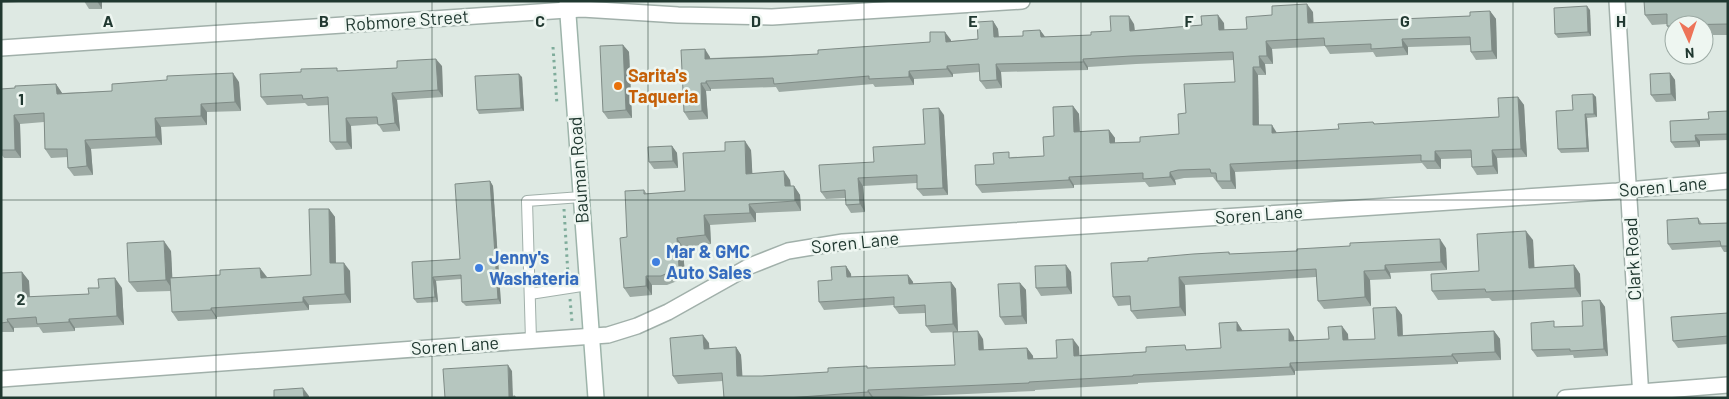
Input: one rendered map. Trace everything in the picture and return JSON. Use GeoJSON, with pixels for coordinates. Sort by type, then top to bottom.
{"type":"FeatureCollection","features":[{"type":"Feature","properties":{"kind":"street","name":"Robmore Street"},"geometry":{"type":"LineString","coordinates":[[1,48],[567,6],[678,15],[772,17],[1022,1]]}},
{"type":"Feature","properties":{"kind":"street","name":"Clark Road"},"geometry":{"type":"LineString","coordinates":[[1617,1],[1641,395]]}},
{"type":"Feature","properties":{"kind":"street","name":"Bauman Road"},"geometry":{"type":"LineString","coordinates":[[567,6],[596,398]]}},
{"type":"Feature","properties":{"kind":"street","name":"Soren Lane"},"geometry":{"type":"LineString","coordinates":[[1,379],[608,335],[637,326],[668,312],[750,266],[788,251],[843,242],[1628,190],[1728,181]]}},
{"type":"Feature","properties":{"kind":"street"},"geometry":{"type":"LineString","coordinates":[[1565,398],[1641,395],[1728,385]]}},
{"type":"Feature","properties":{"kind":"lane"},"geometry":{"type":"LineString","coordinates":[[531,340],[526,201],[581,198]]}},
{"type":"Feature","properties":{"kind":"lane"},"geometry":{"type":"LineString","coordinates":[[530,294],[588,285]]}},
{"type":"Feature","properties":{"kind":"path"},"geometry":{"type":"LineString","coordinates":[[553,38],[558,112]]}},
{"type":"Feature","properties":{"kind":"path"},"geometry":{"type":"LineString","coordinates":[[564,199],[572,325]]}},
{"type":"Feature","properties":{"kind":"building"},"geometry":{"type":"Polygon","coordinates":[[[1644,1],[1728,1],[1728,24],[1714,24],[1714,15],[1645,15],[1644,1]]]}},
{"type":"Feature","properties":{"kind":"building"},"geometry":{"type":"Polygon","coordinates":[[[1307,4],[1308,23],[1470,16],[1470,12],[1490,11],[1492,51],[1471,52],[1470,37],[1402,39],[1403,47],[1371,49],[1371,44],[1325,46],[1324,38],[1266,41],[1267,56],[1259,56],[1260,67],[1253,67],[1253,125],[1272,125],[1272,133],[1339,129],[1338,124],[1373,122],[1374,124],[1499,117],[1498,98],[1518,97],[1521,149],[1492,150],[1493,166],[1472,167],[1471,150],[1435,151],[1435,161],[1421,161],[1421,155],[1230,164],[1231,181],[1217,181],[1216,173],[1211,173],[1210,169],[1178,170],[1170,172],[1170,177],[1143,179],[1143,173],[1069,177],[1069,180],[976,185],[975,165],[994,164],[993,153],[1009,152],[1009,158],[1044,156],[1043,137],[1054,136],[1053,107],[1073,106],[1074,132],[1109,130],[1110,143],[1140,142],[1140,137],[1179,134],[1178,114],[1186,113],[1184,84],[1235,82],[1233,52],[1083,59],[1083,62],[996,64],[997,80],[980,81],[979,64],[947,66],[947,69],[909,71],[909,77],[869,79],[869,76],[774,84],[773,78],[706,81],[706,83],[701,83],[702,111],[684,112],[681,50],[705,49],[705,59],[818,54],[818,50],[930,42],[930,32],[945,32],[946,42],[978,39],[977,22],[993,21],[994,37],[1023,36],[1023,31],[1040,30],[1041,37],[1091,35],[1091,32],[1111,31],[1110,16],[1129,16],[1130,31],[1202,25],[1201,16],[1218,15],[1219,30],[1247,29],[1246,17],[1272,15],[1272,6],[1307,4]]]}},
{"type":"Feature","properties":{"kind":"building"},"geometry":{"type":"Polygon","coordinates":[[[1587,6],[1588,32],[1555,34],[1554,8],[1587,6]]]}},
{"type":"Feature","properties":{"kind":"building","name":"Sarita's Taqueria"},"geometry":{"type":"Polygon","coordinates":[[[623,45],[626,110],[603,112],[600,46],[623,45]]]}},
{"type":"Feature","properties":{"kind":"building"},"geometry":{"type":"Polygon","coordinates":[[[436,59],[438,90],[392,93],[395,123],[378,125],[377,117],[346,118],[347,142],[330,142],[328,97],[303,99],[302,95],[261,97],[260,74],[301,72],[301,69],[337,68],[337,71],[397,68],[397,61],[436,59]]]}},
{"type":"Feature","properties":{"kind":"building"},"geometry":{"type":"Polygon","coordinates":[[[233,73],[235,102],[201,104],[201,116],[155,118],[156,137],[85,140],[87,166],[68,168],[67,149],[45,149],[44,113],[14,115],[15,150],[1,150],[1,89],[15,88],[15,86],[56,84],[57,94],[112,91],[112,84],[167,80],[167,76],[233,73]]]}},
{"type":"Feature","properties":{"kind":"building"},"geometry":{"type":"Polygon","coordinates":[[[1670,73],[1671,94],[1651,95],[1650,74],[1670,73]]]}},
{"type":"Feature","properties":{"kind":"building"},"geometry":{"type":"Polygon","coordinates":[[[519,74],[521,108],[477,110],[475,76],[519,74]]]}},
{"type":"Feature","properties":{"kind":"building"},"geometry":{"type":"Polygon","coordinates":[[[1593,94],[1594,114],[1585,114],[1587,148],[1558,149],[1556,111],[1573,110],[1572,95],[1593,94]]]}},
{"type":"Feature","properties":{"kind":"building"},"geometry":{"type":"Polygon","coordinates":[[[939,108],[943,188],[917,189],[917,175],[858,178],[860,204],[846,205],[845,190],[821,192],[819,165],[874,162],[873,147],[925,144],[923,109],[939,108]]]}},
{"type":"Feature","properties":{"kind":"building"},"geometry":{"type":"Polygon","coordinates":[[[1728,111],[1728,134],[1695,135],[1696,141],[1671,142],[1670,121],[1709,119],[1708,112],[1728,111]]]}},
{"type":"Feature","properties":{"kind":"building"},"geometry":{"type":"Polygon","coordinates":[[[745,141],[746,174],[784,171],[785,186],[794,186],[795,201],[749,204],[750,213],[704,215],[705,235],[677,238],[679,268],[661,276],[646,276],[646,286],[624,288],[620,238],[627,237],[625,191],[644,190],[644,194],[685,191],[683,153],[725,151],[725,142],[745,141]]]}},
{"type":"Feature","properties":{"kind":"building"},"geometry":{"type":"Polygon","coordinates":[[[672,146],[673,161],[649,162],[648,147],[672,146]]]}},
{"type":"Feature","properties":{"kind":"building"},"geometry":{"type":"Polygon","coordinates":[[[490,181],[498,299],[462,302],[461,275],[433,277],[435,297],[414,299],[412,262],[460,259],[455,184],[490,181]]]}},
{"type":"Feature","properties":{"kind":"building"},"geometry":{"type":"Polygon","coordinates":[[[309,209],[329,209],[330,263],[344,263],[345,294],[303,297],[303,302],[172,312],[170,278],[220,275],[220,270],[260,268],[261,278],[311,275],[309,209]]]}},
{"type":"Feature","properties":{"kind":"building"},"geometry":{"type":"Polygon","coordinates":[[[1698,218],[1699,224],[1728,223],[1728,246],[1721,246],[1720,241],[1668,244],[1667,220],[1698,218]]]}},
{"type":"Feature","properties":{"kind":"building"},"geometry":{"type":"Polygon","coordinates":[[[1526,231],[1529,268],[1574,265],[1575,288],[1486,292],[1485,289],[1432,291],[1431,274],[1479,271],[1477,234],[1526,231]]]}},
{"type":"Feature","properties":{"kind":"building"},"geometry":{"type":"Polygon","coordinates":[[[1440,239],[1441,262],[1385,265],[1385,270],[1364,271],[1365,297],[1318,301],[1316,269],[1179,277],[1180,307],[1131,311],[1130,296],[1113,297],[1111,263],[1148,261],[1148,258],[1193,254],[1297,251],[1297,249],[1350,246],[1350,243],[1440,239]]]}},
{"type":"Feature","properties":{"kind":"building"},"geometry":{"type":"Polygon","coordinates":[[[164,241],[166,280],[129,282],[127,243],[164,241]]]}},
{"type":"Feature","properties":{"kind":"building"},"geometry":{"type":"Polygon","coordinates":[[[1066,265],[1067,287],[1036,288],[1035,266],[1066,265]]]}},
{"type":"Feature","properties":{"kind":"building"},"geometry":{"type":"Polygon","coordinates":[[[846,266],[847,277],[908,275],[909,284],[951,282],[953,324],[926,326],[925,305],[894,307],[894,297],[819,302],[818,281],[832,280],[831,267],[846,266]]]}},
{"type":"Feature","properties":{"kind":"building"},"geometry":{"type":"Polygon","coordinates":[[[22,272],[23,297],[89,294],[88,288],[99,288],[98,279],[115,278],[117,316],[69,319],[69,322],[37,324],[36,317],[7,319],[8,322],[1,323],[1,273],[22,272]]]}},
{"type":"Feature","properties":{"kind":"building"},"geometry":{"type":"Polygon","coordinates":[[[1020,283],[1022,316],[1000,317],[998,284],[1020,283]]]}},
{"type":"Feature","properties":{"kind":"building"},"geometry":{"type":"Polygon","coordinates":[[[1600,300],[1604,349],[1570,351],[1570,349],[1532,350],[1531,323],[1554,321],[1554,327],[1583,326],[1582,301],[1600,300]]]}},
{"type":"Feature","properties":{"kind":"building"},"geometry":{"type":"Polygon","coordinates":[[[1396,307],[1398,336],[1494,331],[1495,352],[1452,354],[1452,356],[1290,363],[1290,367],[1133,375],[1029,383],[868,390],[868,392],[787,398],[724,398],[722,373],[673,376],[670,338],[703,335],[704,349],[736,347],[737,376],[762,376],[828,372],[828,368],[955,365],[953,332],[978,331],[979,350],[1027,348],[1028,359],[1057,358],[1056,340],[1073,339],[1074,356],[1146,352],[1146,347],[1185,345],[1186,350],[1221,348],[1219,323],[1237,322],[1237,331],[1289,329],[1289,341],[1329,339],[1328,327],[1342,326],[1343,340],[1375,339],[1373,308],[1396,307]]]}},
{"type":"Feature","properties":{"kind":"building"},"geometry":{"type":"Polygon","coordinates":[[[1728,313],[1728,336],[1673,341],[1671,317],[1728,313]]]}},
{"type":"Feature","properties":{"kind":"building"},"geometry":{"type":"Polygon","coordinates":[[[508,365],[509,397],[515,396],[515,398],[445,398],[443,369],[508,365]]]}},
{"type":"Feature","properties":{"kind":"building"},"geometry":{"type":"Polygon","coordinates":[[[303,388],[304,398],[274,398],[274,390],[303,388]]]}},
{"type":"Feature","properties":{"kind":"place","name":"Sarita's Taqueria"},"geometry":{"type":"Point","coordinates":[618,86]}},
{"type":"Feature","properties":{"kind":"place","name":"Mar & GMC Auto Sales"},"geometry":{"type":"Point","coordinates":[656,262]}},
{"type":"Feature","properties":{"kind":"place","name":"Jenny's Washateria"},"geometry":{"type":"Point","coordinates":[479,268]}}]}
